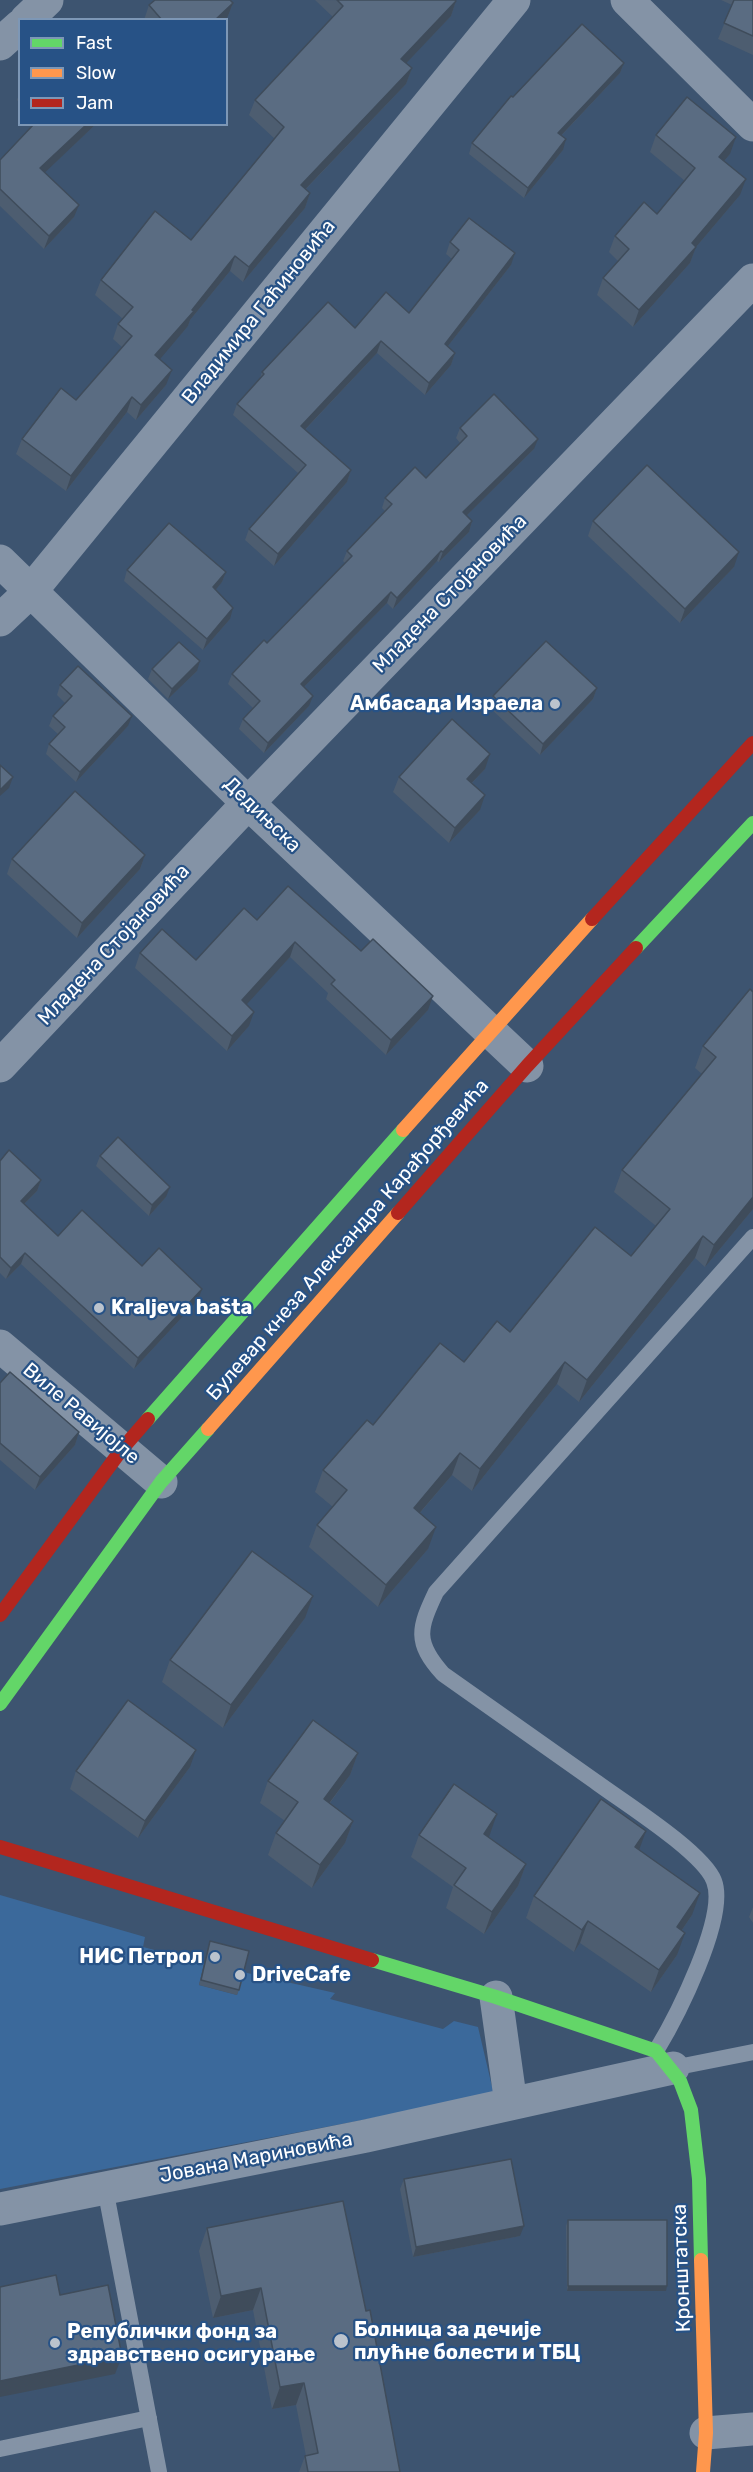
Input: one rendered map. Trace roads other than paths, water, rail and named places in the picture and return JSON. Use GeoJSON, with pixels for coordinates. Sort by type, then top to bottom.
{"type":"FeatureCollection","features":[{"type":"Feature","properties":{"kind":"street"},"geometry":{"type":"LineString","coordinates":[[28,18],[47,0]]}},
{"type":"Feature","properties":{"kind":"street","name":"Владимира Гаћиновића"},"geometry":{"type":"LineString","coordinates":[[0,620],[31,591],[514,0]]}},
{"type":"Feature","properties":{"kind":"street"},"geometry":{"type":"LineString","coordinates":[[627,0],[753,125]]}},
{"type":"Feature","properties":{"kind":"street"},"geometry":{"type":"LineString","coordinates":[[0,44],[18,28]]}},
{"type":"Feature","properties":{"kind":"street","name":"Младена Стојановића"},"geometry":{"type":"LineString","coordinates":[[0,1066],[248,803],[753,280]]}},
{"type":"Feature","properties":{"kind":"street","name":"Дедињска"},"geometry":{"type":"LineString","coordinates":[[0,561],[248,803],[527,1066]]}},
{"type":"Feature","properties":{"kind":"street","name":"Булевар кнеза Александра Карађорђевића"},"geometry":{"type":"LineString","coordinates":[[0,1615],[122,1449],[490,1030],[753,743]]}},
{"type":"Feature","properties":{"kind":"street","name":"Булевар кнеза Александра Карађорђевића"},"geometry":{"type":"LineString","coordinates":[[0,1704],[161,1482],[527,1066],[753,823]]}},
{"type":"Feature","properties":{"kind":"street","name":"Виле Равијојле"},"geometry":{"type":"LineString","coordinates":[[0,1346],[161,1482]]}},
{"type":"Feature","properties":{"kind":"street"},"geometry":{"type":"LineString","coordinates":[[0,1847],[496,1997],[665,2060]]}},
{"type":"Feature","properties":{"kind":"street"},"geometry":{"type":"LineString","coordinates":[[496,1997],[511,2104]]}},
{"type":"Feature","properties":{"kind":"street","name":"Јована Мариновића"},"geometry":{"type":"LineString","coordinates":[[0,2209],[366,2136],[511,2104],[665,2060]]}},
{"type":"Feature","properties":{"kind":"street","name":"Кронштатска"},"geometry":{"type":"LineString","coordinates":[[665,2060],[684,2087],[692,2109],[699,2179],[706,2433],[704,2472]]}},
{"type":"Feature","properties":{"kind":"street"},"geometry":{"type":"LineString","coordinates":[[706,2433],[753,2429]]}},
{"type":"Feature","properties":{"kind":"lane"},"geometry":{"type":"LineString","coordinates":[[753,1237],[436,1592],[426,1613],[421,1637],[429,1658],[443,1674],[681,1842],[714,1880],[717,1894],[710,1931],[679,2014],[665,2060],[753,2052]]}},
{"type":"Feature","properties":{"kind":"lane"},"geometry":{"type":"LineString","coordinates":[[105,2188],[159,2472]]}},
{"type":"Feature","properties":{"kind":"lane"},"geometry":{"type":"LineString","coordinates":[[0,2449],[149,2418]]}},
{"type":"Feature","properties":{"kind":"place","name":"Амбасада Израела"},"geometry":{"type":"Point","coordinates":[555,704]}},
{"type":"Feature","properties":{"kind":"place","name":"Kraljeva bašta"},"geometry":{"type":"Point","coordinates":[99,1308]}},
{"type":"Feature","properties":{"kind":"place","name":"НИС Петрол"},"geometry":{"type":"Point","coordinates":[215,1957]}},
{"type":"Feature","properties":{"kind":"place","name":"DriveCafe"},"geometry":{"type":"Point","coordinates":[240,1975]}},
{"type":"Feature","properties":{"kind":"place","name":"Болница за дечије плућне болести и ТБЦ"},"geometry":{"type":"Point","coordinates":[341,2341]}},
{"type":"Feature","properties":{"kind":"place","name":"Републички фонд за здравствено осигурање"},"geometry":{"type":"Point","coordinates":[55,2343]}}]}
